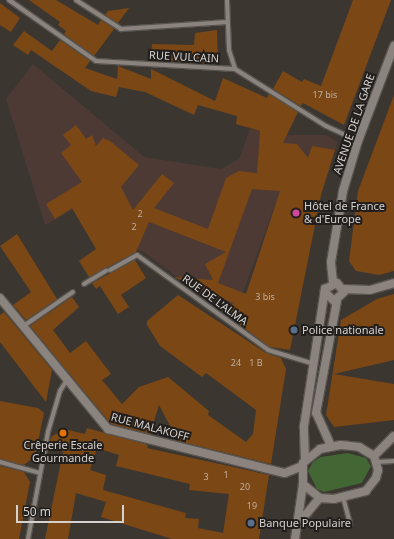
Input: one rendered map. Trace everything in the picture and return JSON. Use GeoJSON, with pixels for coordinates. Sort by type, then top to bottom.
{"type":"FeatureCollection","features":[{"type":"Feature","properties":{"kind":"main road","name":"AVENUE DE LA GARE"},"geometry":{"type":"LineString","coordinates":[[333,282],[331,257],[343,191],[358,141],[394,46]]}},
{"type":"Feature","properties":{"kind":"main road"},"geometry":{"type":"LineString","coordinates":[[295,539],[303,484],[303,433],[325,292],[333,282],[343,289],[370,290],[394,283]]}},
{"type":"Feature","properties":{"kind":"main road"},"geometry":{"type":"LineString","coordinates":[[331,446],[322,434],[316,413],[337,301],[343,289]]}},
{"type":"Feature","properties":{"kind":"main road"},"geometry":{"type":"LineString","coordinates":[[325,292],[329,300],[337,301]]}},
{"type":"Feature","properties":{"kind":"main road","name":"RUE MALAKOFF"},"geometry":{"type":"LineString","coordinates":[[0,298],[25,325],[67,380],[108,429],[285,473],[303,463]]}},
{"type":"Feature","properties":{"kind":"main road"},"geometry":{"type":"LineString","coordinates":[[303,484],[320,498],[343,497],[370,487],[376,478],[375,459],[394,436]]}},
{"type":"Feature","properties":{"kind":"main road"},"geometry":{"type":"LineString","coordinates":[[303,463],[331,446],[359,447],[375,459]]}},
{"type":"Feature","properties":{"kind":"main road"},"geometry":{"type":"LineString","coordinates":[[297,526],[320,498]]}},
{"type":"Feature","properties":{"kind":"street","name":"RUE VULCAIN"},"geometry":{"type":"LineString","coordinates":[[9,0],[96,61],[235,69],[326,126],[358,141]]}},
{"type":"Feature","properties":{"kind":"street"},"geometry":{"type":"LineString","coordinates":[[76,0],[121,29],[228,22]]}},
{"type":"Feature","properties":{"kind":"street"},"geometry":{"type":"LineString","coordinates":[[227,0],[229,50],[235,69]]}},
{"type":"Feature","properties":{"kind":"street","name":"RUE DE L'ALMA"},"geometry":{"type":"LineString","coordinates":[[84,284],[137,255],[268,350],[314,364]]}},
{"type":"Feature","properties":{"kind":"street"},"geometry":{"type":"LineString","coordinates":[[25,325],[73,292]]}},
{"type":"Feature","properties":{"kind":"street"},"geometry":{"type":"LineString","coordinates":[[28,539],[40,473],[60,391],[67,380]]}},
{"type":"Feature","properties":{"kind":"street"},"geometry":{"type":"LineString","coordinates":[[375,459],[394,461]]}},
{"type":"Feature","properties":{"kind":"street"},"geometry":{"type":"LineString","coordinates":[[0,462],[40,473]]}},
{"type":"Feature","properties":{"kind":"street"},"geometry":{"type":"LineString","coordinates":[[343,497],[350,524]]}},
{"type":"Feature","properties":{"kind":"shaded area"},"geometry":{"type":"Polygon","coordinates":[[[33,64],[144,157],[221,169],[239,159],[250,129],[288,135],[326,135],[338,142],[334,152],[312,146],[306,164],[262,141],[259,144],[258,164],[280,174],[280,192],[233,319],[144,252],[137,250],[99,195],[45,225],[6,99],[33,64]]]}},
{"type":"Feature","properties":{"kind":"green space"},"geometry":{"type":"Polygon","coordinates":[[[348,453],[366,458],[371,466],[362,483],[324,492],[317,489],[308,471],[313,462],[321,457],[348,453]]]}},
{"type":"Feature","properties":{"kind":"building"},"geometry":{"type":"Polygon","coordinates":[[[29,0],[56,0],[98,25],[101,20],[114,29],[94,56],[64,34],[66,31],[58,25],[60,22],[29,0]]]}},
{"type":"Feature","properties":{"kind":"building"},"geometry":{"type":"Polygon","coordinates":[[[353,0],[391,0],[344,125],[303,103],[301,106],[273,89],[283,71],[302,82],[304,79],[321,86],[353,0]]]}},
{"type":"Feature","properties":{"kind":"building"},"geometry":{"type":"Polygon","coordinates":[[[0,3],[20,18],[11,32],[0,25],[0,3]]]}},
{"type":"Feature","properties":{"kind":"building"},"geometry":{"type":"Polygon","coordinates":[[[129,8],[118,23],[105,15],[108,11],[129,8]]]}},
{"type":"Feature","properties":{"kind":"building"},"geometry":{"type":"Polygon","coordinates":[[[217,30],[218,64],[151,59],[152,44],[194,45],[195,33],[217,30]]]}},
{"type":"Feature","properties":{"kind":"building"},"geometry":{"type":"Polygon","coordinates":[[[24,31],[52,51],[60,40],[90,61],[85,68],[117,79],[118,66],[151,79],[151,69],[215,101],[223,78],[267,98],[269,94],[298,112],[283,143],[297,144],[308,158],[312,146],[335,150],[321,195],[290,350],[270,347],[224,313],[233,303],[174,277],[213,280],[205,264],[226,252],[149,222],[136,252],[89,277],[79,261],[96,249],[72,208],[55,219],[46,204],[82,182],[61,153],[71,145],[63,135],[76,125],[86,139],[92,135],[96,146],[103,138],[110,141],[139,165],[121,187],[133,210],[162,174],[174,183],[154,208],[208,229],[226,178],[239,171],[257,173],[260,131],[236,124],[237,116],[198,105],[194,115],[145,92],[119,87],[116,97],[91,91],[31,50],[28,55],[13,45],[24,31]],[[252,189],[218,283],[246,294],[280,191],[252,189]]]}},
{"type":"Feature","properties":{"kind":"building"},"geometry":{"type":"Polygon","coordinates":[[[394,95],[394,271],[379,275],[356,271],[349,261],[358,191],[394,95]]]}},
{"type":"Feature","properties":{"kind":"building"},"geometry":{"type":"Polygon","coordinates":[[[17,234],[57,299],[26,320],[13,305],[31,292],[0,246],[17,234]]]}},
{"type":"Feature","properties":{"kind":"building"},"geometry":{"type":"Polygon","coordinates":[[[135,260],[146,278],[121,295],[129,307],[118,314],[100,286],[96,289],[92,283],[135,260]]]}},
{"type":"Feature","properties":{"kind":"building"},"geometry":{"type":"Polygon","coordinates":[[[394,294],[394,360],[334,374],[394,384],[394,420],[334,427],[326,415],[341,320],[377,299],[394,294]]]}},
{"type":"Feature","properties":{"kind":"building"},"geometry":{"type":"Polygon","coordinates":[[[178,295],[266,353],[281,358],[286,369],[271,464],[178,441],[159,405],[150,434],[111,424],[30,326],[72,297],[79,307],[53,330],[70,353],[86,341],[111,374],[102,380],[122,404],[139,387],[168,377],[209,411],[208,415],[246,442],[253,434],[256,410],[206,373],[202,377],[160,346],[147,325],[147,321],[178,295]]]}},
{"type":"Feature","properties":{"kind":"building"},"geometry":{"type":"Polygon","coordinates":[[[4,312],[52,370],[46,402],[0,342],[0,315],[4,312]]]}},
{"type":"Feature","properties":{"kind":"building"},"geometry":{"type":"Polygon","coordinates":[[[0,401],[38,408],[44,413],[35,456],[24,465],[0,459],[0,401]]]}},
{"type":"Feature","properties":{"kind":"building"},"geometry":{"type":"Polygon","coordinates":[[[87,428],[148,445],[147,448],[269,475],[259,539],[172,539],[101,517],[106,502],[76,493],[68,539],[45,539],[63,452],[49,447],[51,437],[64,429],[85,434],[87,428]],[[97,448],[90,470],[106,475],[103,490],[186,513],[185,518],[199,519],[198,528],[223,533],[229,494],[189,490],[190,484],[116,466],[119,455],[97,448]]]}},
{"type":"Feature","properties":{"kind":"building"},"geometry":{"type":"Polygon","coordinates":[[[0,466],[24,472],[30,482],[19,539],[0,539],[0,466]]]}},
{"type":"Feature","properties":{"kind":"place","name":"Hôtel de France & d'Europe"},"geometry":{"type":"Point","coordinates":[296,213]}},
{"type":"Feature","properties":{"kind":"place","name":"Police nationale"},"geometry":{"type":"Point","coordinates":[294,330]}},
{"type":"Feature","properties":{"kind":"place","name":"Crêperie Escale Gourmande"},"geometry":{"type":"Point","coordinates":[63,433]}},
{"type":"Feature","properties":{"kind":"place","name":"Banque Populaire"},"geometry":{"type":"Point","coordinates":[251,523]}}]}
